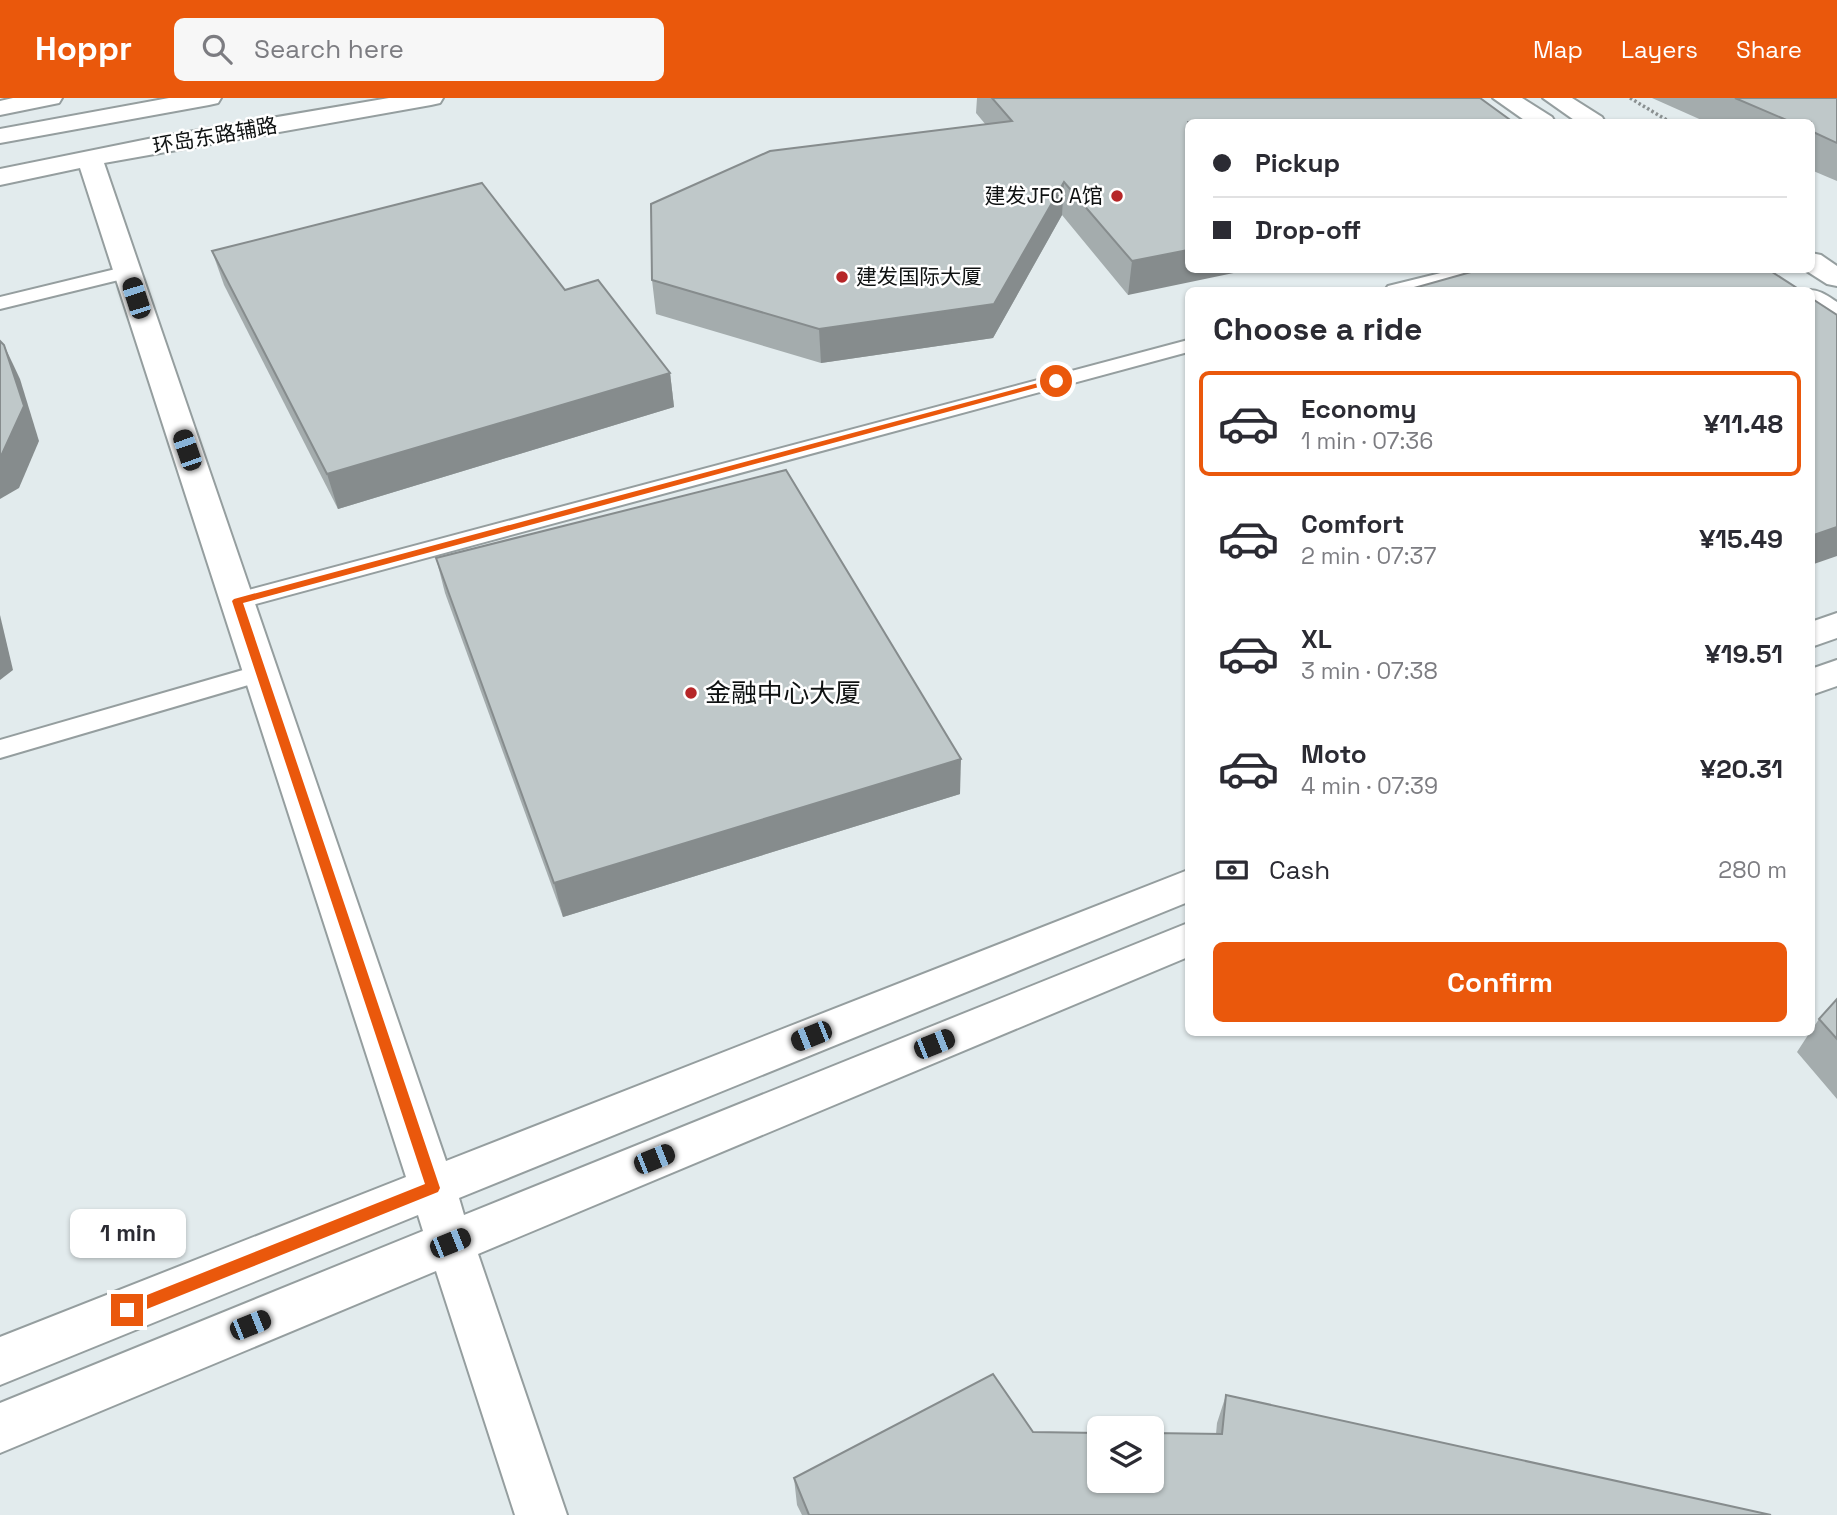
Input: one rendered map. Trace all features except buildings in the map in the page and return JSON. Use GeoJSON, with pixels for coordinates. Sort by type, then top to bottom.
{"type":"FeatureCollection","features":[{"type":"Feature","properties":{"kind":"main road"},"geometry":{"type":"LineString","coordinates":[[0,107],[50,98]]}},
{"type":"Feature","properties":{"kind":"main road"},"geometry":{"type":"LineString","coordinates":[[0,136],[209,98]]}},
{"type":"Feature","properties":{"kind":"main road","name":"环岛东路辅路"},"geometry":{"type":"LineString","coordinates":[[0,177],[431,98]]}},
{"type":"Feature","properties":{"kind":"main road"},"geometry":{"type":"LineString","coordinates":[[1505,98],[1537,119]]}},
{"type":"Feature","properties":{"kind":"main road"},"geometry":{"type":"LineString","coordinates":[[1555,98],[1588,119]]}},
{"type":"Feature","properties":{"kind":"main road"},"geometry":{"type":"LineString","coordinates":[[90,159],[541,1515]]}},
{"type":"Feature","properties":{"kind":"main road"},"geometry":{"type":"LineString","coordinates":[[1815,264],[1837,278]]}},
{"type":"Feature","properties":{"kind":"main road"},"geometry":{"type":"LineString","coordinates":[[1815,301],[1837,315]]}},
{"type":"Feature","properties":{"kind":"main road"},"geometry":{"type":"LineString","coordinates":[[1815,633],[1837,625]]}},
{"type":"Feature","properties":{"kind":"main road"},"geometry":{"type":"LineString","coordinates":[[1815,681],[1837,672]]}},
{"type":"Feature","properties":{"kind":"main road"},"geometry":{"type":"LineString","coordinates":[[0,1361],[1185,886]]}},
{"type":"Feature","properties":{"kind":"main road"},"geometry":{"type":"LineString","coordinates":[[0,1429],[1185,940]]}},
{"type":"Feature","properties":{"kind":"lane"},"geometry":{"type":"LineString","coordinates":[[0,303],[128,272]]}},
{"type":"Feature","properties":{"kind":"lane"},"geometry":{"type":"LineString","coordinates":[[1407,287],[1461,273]]}},
{"type":"Feature","properties":{"kind":"lane"},"geometry":{"type":"LineString","coordinates":[[237,601],[1185,347]]}},
{"type":"Feature","properties":{"kind":"lane"},"geometry":{"type":"LineString","coordinates":[[0,749],[260,673]]}},
{"type":"Feature","properties":{"kind":"path"},"geometry":{"type":"LineString","coordinates":[[1630,98],[1665,119]]}},
{"type":"Feature","properties":{"kind":"place","name":"建发JFC A馆"},"geometry":{"type":"Point","coordinates":[1117,196]}},
{"type":"Feature","properties":{"kind":"place","name":"建发国际大厦"},"geometry":{"type":"Point","coordinates":[842,277]}},
{"type":"Feature","properties":{"kind":"place","name":"金融中心大厦"},"geometry":{"type":"Point","coordinates":[691,693]}},
{"type":"Feature","properties":{"kind":"route"},"geometry":{"type":"LineString","coordinates":[[127,1310],[433,1188],[237,601],[1056,381]]}}]}
